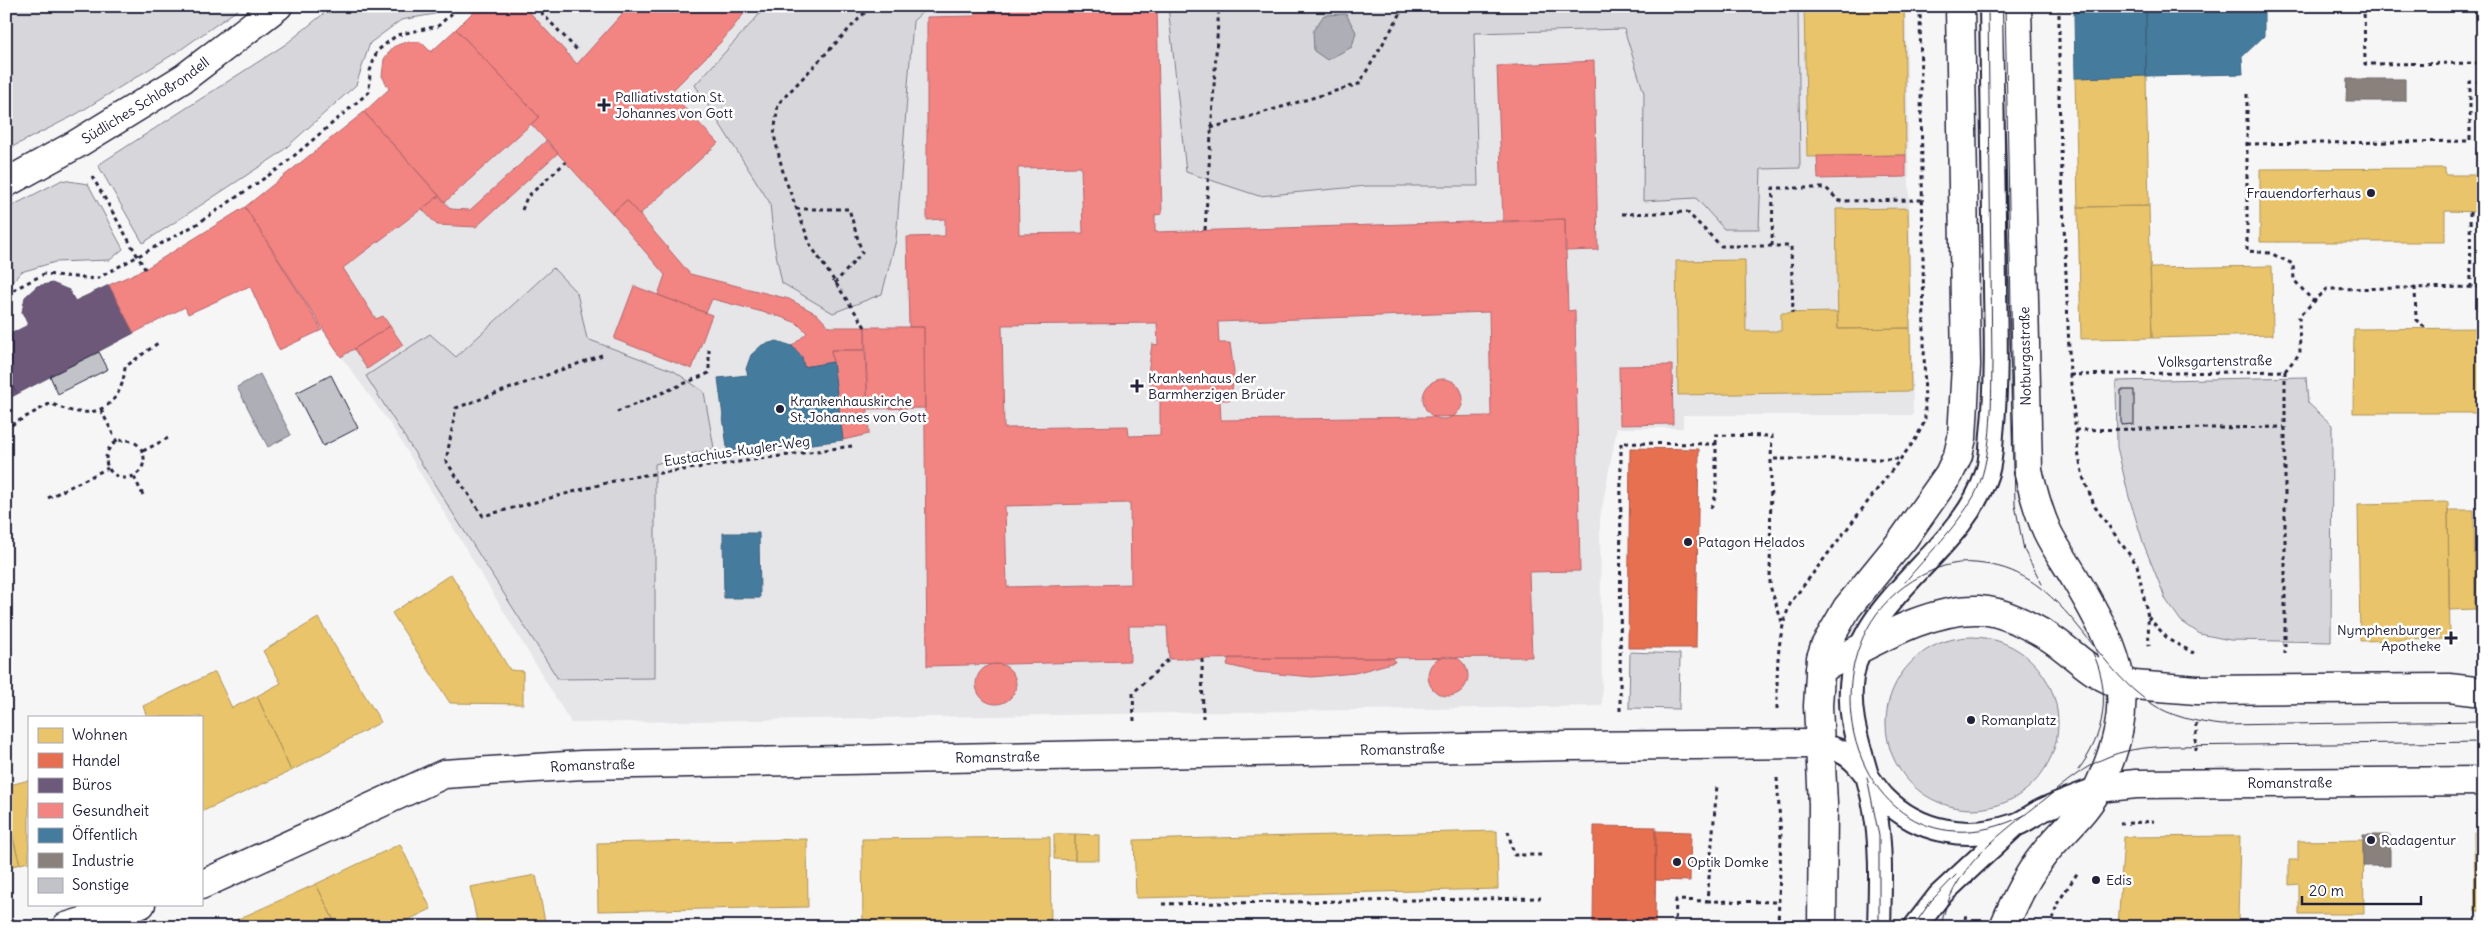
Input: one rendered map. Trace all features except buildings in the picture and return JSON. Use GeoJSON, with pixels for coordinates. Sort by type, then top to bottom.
{"type":"FeatureCollection","features":[{"type":"Feature","properties":{"kind":"main road","name":"Südliches Schloßrondell"},"geometry":{"type":"LineString","coordinates":[[6,182],[75,145],[184,78],[278,6]]}},
{"type":"Feature","properties":{"kind":"main road"},"geometry":{"type":"LineString","coordinates":[[1822,927],[1822,804],[1818,744],[1820,669],[1824,646],[1847,608],[1904,538],[1949,474],[1958,455],[1962,438],[1966,365],[1960,6]]}},
{"type":"Feature","properties":{"kind":"main road","name":"Notburgastraße"},"geometry":{"type":"LineString","coordinates":[[2017,6],[2028,470],[2036,504],[2048,533],[2104,628],[2113,649],[2121,684]]}},
{"type":"Feature","properties":{"kind":"main road"},"geometry":{"type":"LineString","coordinates":[[1820,669],[1929,618],[1954,612],[1980,610],[1998,614],[2050,638],[2094,673],[2121,684],[2197,690],[2449,688],[2483,692]]}},
{"type":"Feature","properties":{"kind":"main road"},"geometry":{"type":"LineString","coordinates":[[2004,927],[2019,895],[2043,855],[2086,805],[2098,788],[2113,750],[2120,724],[2121,684]]}},
{"type":"Feature","properties":{"kind":"main road","name":"Romanstraße"},"geometry":{"type":"LineString","coordinates":[[202,886],[444,774],[591,765],[1544,747],[1818,744]]}},
{"type":"Feature","properties":{"kind":"main road","name":"Romanstraße"},"geometry":{"type":"LineString","coordinates":[[2098,788],[2136,784],[2483,781]]}},
{"type":"Feature","properties":{"kind":"main road"},"geometry":{"type":"LineString","coordinates":[[66,927],[134,906]]}},
{"type":"Feature","properties":{"kind":"lane"},"geometry":{"type":"LineString","coordinates":[[1879,927],[1880,836],[1850,706],[1852,675],[1859,650],[1883,611],[1950,536],[1975,503],[1988,471],[1997,366],[1992,6]]}},
{"type":"Feature","properties":{"kind":"lane"},"geometry":{"type":"LineString","coordinates":[[1949,474],[1982,438],[1994,414]]}},
{"type":"Feature","properties":{"kind":"lane"},"geometry":{"type":"LineString","coordinates":[[1818,744],[1842,751],[1866,775],[1885,799],[1902,813],[1928,827],[1940,831],[1972,833],[2015,826]]}},
{"type":"Feature","properties":{"kind":"lane"},"geometry":{"type":"LineString","coordinates":[[1915,927],[1938,896],[2015,826],[2044,809],[2098,788]]}},
{"type":"Feature","properties":{"kind":"path"},"geometry":{"type":"LineString","coordinates":[[6,305],[15,290],[44,274],[96,279],[197,224],[281,167],[369,92],[370,71],[377,51],[397,35],[438,26],[460,6]]}},
{"type":"Feature","properties":{"kind":"path"},"geometry":{"type":"LineString","coordinates":[[535,6],[578,52]]}},
{"type":"Feature","properties":{"kind":"path"},"geometry":{"type":"LineString","coordinates":[[865,327],[811,246],[784,176],[774,135],[778,104],[871,6]]}},
{"type":"Feature","properties":{"kind":"path"},"geometry":{"type":"LineString","coordinates":[[1205,230],[1219,6]]}},
{"type":"Feature","properties":{"kind":"path"},"geometry":{"type":"LineString","coordinates":[[1211,128],[1359,84],[1404,6]]}},
{"type":"Feature","properties":{"kind":"path"},"geometry":{"type":"LineString","coordinates":[[1778,927],[1782,838],[1776,744],[1777,654],[1782,622],[1791,602],[1898,459],[1915,440],[1925,421],[1920,6]]}},
{"type":"Feature","properties":{"kind":"path"},"geometry":{"type":"LineString","coordinates":[[2059,6],[2059,98],[2070,375],[2075,430],[2082,477],[2095,507],[2138,565],[2148,617]]}},
{"type":"Feature","properties":{"kind":"path"},"geometry":{"type":"LineString","coordinates":[[2364,6],[2365,64],[2483,63]]}},
{"type":"Feature","properties":{"kind":"path"},"geometry":{"type":"LineString","coordinates":[[2247,144],[2470,141],[2470,82],[2483,82]]}},
{"type":"Feature","properties":{"kind":"path"},"geometry":{"type":"LineString","coordinates":[[2247,94],[2247,252],[2270,253],[2293,264],[2294,280],[2313,302]]}},
{"type":"Feature","properties":{"kind":"path"},"geometry":{"type":"LineString","coordinates":[[75,145],[145,269]]}},
{"type":"Feature","properties":{"kind":"path"},"geometry":{"type":"LineString","coordinates":[[522,210],[527,197],[566,162]]}},
{"type":"Feature","properties":{"kind":"path"},"geometry":{"type":"LineString","coordinates":[[1772,246],[1773,188],[1826,188],[1839,202],[1923,200]]}},
{"type":"Feature","properties":{"kind":"path"},"geometry":{"type":"LineString","coordinates":[[796,209],[849,209],[862,254],[835,283]]}},
{"type":"Feature","properties":{"kind":"path"},"geometry":{"type":"LineString","coordinates":[[1622,214],[1687,212],[1721,246],[1791,246],[1793,313]]}},
{"type":"Feature","properties":{"kind":"path"},"geometry":{"type":"LineString","coordinates":[[2470,212],[2471,287]]}},
{"type":"Feature","properties":{"kind":"path"},"geometry":{"type":"LineString","coordinates":[[2415,287],[2416,320],[2427,329]]}},
{"type":"Feature","properties":{"kind":"path","name":"Volksgartenstraße"},"geometry":{"type":"LineString","coordinates":[[2070,375],[2285,371],[2300,353],[2299,316],[2327,289],[2483,287]]}},
{"type":"Feature","properties":{"kind":"path"},"geometry":{"type":"LineString","coordinates":[[6,431],[13,424],[51,403],[67,412],[84,414],[101,410],[112,402],[120,392],[125,367],[158,343]]}},
{"type":"Feature","properties":{"kind":"path"},"geometry":{"type":"LineString","coordinates":[[617,412],[709,373],[709,349]]}},
{"type":"Feature","properties":{"kind":"path","name":"Eustachius-Kugler-Weg"},"geometry":{"type":"LineString","coordinates":[[602,355],[456,408],[446,461],[484,516],[625,478],[852,446]]}},
{"type":"Feature","properties":{"kind":"path"},"geometry":{"type":"LineString","coordinates":[[2285,371],[2286,654]]}},
{"type":"Feature","properties":{"kind":"path"},"geometry":{"type":"LineString","coordinates":[[101,410],[117,442]]}},
{"type":"Feature","properties":{"kind":"path"},"geometry":{"type":"LineString","coordinates":[[2075,430],[2284,427]]}},
{"type":"Feature","properties":{"kind":"path"},"geometry":{"type":"LineString","coordinates":[[1711,508],[1716,495],[1716,435],[1772,436],[1770,586],[1782,622]]}},
{"type":"Feature","properties":{"kind":"path"},"geometry":{"type":"LineString","coordinates":[[143,451],[170,437]]}},
{"type":"Feature","properties":{"kind":"path"},"geometry":{"type":"LineString","coordinates":[[124,440],[132,441],[143,451],[144,466],[134,477],[119,478],[108,468],[107,453],[117,442],[124,440]]}},
{"type":"Feature","properties":{"kind":"path"},"geometry":{"type":"LineString","coordinates":[[1620,712],[1621,443],[1716,444]]}},
{"type":"Feature","properties":{"kind":"path"},"geometry":{"type":"LineString","coordinates":[[1771,459],[1898,459]]}},
{"type":"Feature","properties":{"kind":"path"},"geometry":{"type":"LineString","coordinates":[[48,498],[108,468]]}},
{"type":"Feature","properties":{"kind":"path"},"geometry":{"type":"LineString","coordinates":[[134,477],[144,497]]}},
{"type":"Feature","properties":{"kind":"path"},"geometry":{"type":"LineString","coordinates":[[1134,722],[1133,693],[1169,659]]}},
{"type":"Feature","properties":{"kind":"path"},"geometry":{"type":"LineString","coordinates":[[1202,659],[1203,720]]}},
{"type":"Feature","properties":{"kind":"path"},"geometry":{"type":"LineString","coordinates":[[2196,784],[2197,690]]}},
{"type":"Feature","properties":{"kind":"path"},"geometry":{"type":"LineString","coordinates":[[1707,901],[1717,785]]}},
{"type":"Feature","properties":{"kind":"path"},"geometry":{"type":"LineString","coordinates":[[2113,830],[2120,824]]}},
{"type":"Feature","properties":{"kind":"path"},"geometry":{"type":"LineString","coordinates":[[1508,831],[1514,855],[1541,855]]}},
{"type":"Feature","properties":{"kind":"path"},"geometry":{"type":"LineString","coordinates":[[2051,927],[2057,904],[2081,866]]}},
{"type":"Feature","properties":{"kind":"path"},"geometry":{"type":"LineString","coordinates":[[1162,904],[1541,898]]}},
{"type":"Feature","properties":{"kind":"path"},"geometry":{"type":"LineString","coordinates":[[1675,927],[1676,900],[1779,902]]}},
{"type":"Feature","properties":{"kind":"shaded area"},"geometry":{"type":"Polygon","coordinates":[[[6,6],[243,6],[180,50],[75,115],[6,150],[6,6]]]}},
{"type":"Feature","properties":{"kind":"shaded area"},"geometry":{"type":"Polygon","coordinates":[[[333,6],[443,6],[435,14],[401,20],[370,43],[356,85],[279,154],[143,243],[98,165],[286,44],[333,6]]]}},
{"type":"Feature","properties":{"kind":"shaded area","name":"Krankenhaus der Barmherzigen Brüder"},"geometry":{"type":"Polygon","coordinates":[[[479,6],[1906,6],[1913,415],[1683,415],[1683,428],[1617,428],[1600,518],[1602,706],[571,723],[393,428],[322,330],[245,207],[364,112],[389,89],[382,76],[421,42],[431,52],[479,6]]]}},
{"type":"Feature","properties":{"kind":"shaded area"},"geometry":{"type":"Polygon","coordinates":[[[767,6],[929,6],[913,21],[896,240],[882,294],[833,313],[782,283],[774,244],[770,203],[695,85],[767,6]]]}},
{"type":"Feature","properties":{"kind":"shaded area"},"geometry":{"type":"Polygon","coordinates":[[[1168,6],[1798,6],[1800,168],[1761,169],[1759,229],[1724,229],[1696,198],[1643,201],[1644,93],[1624,29],[1474,33],[1478,186],[1367,186],[1259,196],[1186,172],[1168,6]]]}},
{"type":"Feature","properties":{"kind":"shaded area"},"geometry":{"type":"Polygon","coordinates":[[[1346,14],[1356,32],[1352,47],[1327,60],[1314,51],[1313,31],[1324,15],[1346,14]]]}},
{"type":"Feature","properties":{"kind":"shaded area"},"geometry":{"type":"Polygon","coordinates":[[[62,180],[88,184],[123,249],[110,260],[55,262],[21,272],[6,289],[6,209],[62,180]]]}},
{"type":"Feature","properties":{"kind":"shaded area"},"geometry":{"type":"Polygon","coordinates":[[[553,268],[577,293],[587,339],[674,371],[704,392],[714,448],[655,464],[655,678],[558,679],[366,376],[430,334],[456,357],[553,268]]]}},
{"type":"Feature","properties":{"kind":"shaded area"},"geometry":{"type":"Polygon","coordinates":[[[260,374],[291,435],[268,447],[237,387],[260,374]]]}},
{"type":"Feature","properties":{"kind":"shaded area"},"geometry":{"type":"Polygon","coordinates":[[[2306,377],[2308,403],[2332,425],[2331,642],[2230,640],[2200,634],[2181,621],[2166,600],[2144,545],[2129,497],[2117,447],[2116,381],[2306,377]]]}},
{"type":"Feature","properties":{"kind":"shaded area"},"geometry":{"type":"Polygon","coordinates":[[[1972,637],[1989,639],[2005,644],[2033,662],[2051,690],[2056,706],[2058,723],[2056,740],[2051,756],[2033,784],[2005,802],[1989,807],[1972,809],[1955,807],[1939,802],[1911,784],[1893,756],[1888,740],[1886,723],[1888,706],[1893,690],[1911,662],[1939,644],[1955,639],[1972,637]]]}},
{"type":"Feature","properties":{"kind":"shaded area"},"geometry":{"type":"Polygon","coordinates":[[[1630,652],[1680,654],[1679,709],[1629,708],[1630,652]]]}},
{"type":"Feature","properties":{"kind":"tram line"},"geometry":{"type":"LineString","coordinates":[[1905,582],[1967,508],[1980,482],[1988,449],[1992,364],[1988,6]]}},
{"type":"Feature","properties":{"kind":"tram line"},"geometry":{"type":"LineString","coordinates":[[2005,6],[2015,505],[2024,550],[2042,584]]}},
{"type":"Feature","properties":{"kind":"tram line"},"geometry":{"type":"LineString","coordinates":[[2025,815],[1966,831],[1918,821],[1881,792],[1858,749],[1850,699],[1858,648],[1885,604],[1937,568],[1957,563],[1984,564],[2011,571],[2035,584],[2074,621],[2128,685],[2157,707],[2184,718],[2222,725],[2483,721]]}},
{"type":"Feature","properties":{"kind":"tram line"},"geometry":{"type":"LineString","coordinates":[[2078,770],[2094,743],[2103,713],[2102,682],[2092,651]]}},
{"type":"Feature","properties":{"kind":"tram line"},"geometry":{"type":"LineString","coordinates":[[1941,927],[1946,906],[1955,887],[1966,870],[1995,839],[2075,775],[2101,760],[2118,753],[2142,748],[2174,746],[2483,742]]}},
{"type":"Feature","properties":{"kind":"tram line"},"geometry":{"type":"LineString","coordinates":[[1867,777],[1879,836],[1879,927]]}},
{"type":"Feature","properties":{"kind":"tram line"},"geometry":{"type":"LineString","coordinates":[[1913,927],[1931,901],[1956,875]]}},
{"type":"Feature","properties":{"kind":"place","name":"Palliativstation St. Johannes von Gott"},"geometry":{"type":"Point","coordinates":[604,105]}},
{"type":"Feature","properties":{"kind":"place","name":"Frauendorferhaus"},"geometry":{"type":"Point","coordinates":[2371,193]}},
{"type":"Feature","properties":{"kind":"place","name":"Krankenhaus der Barmherzigen Brüder"},"geometry":{"type":"Point","coordinates":[1137,386]}},
{"type":"Feature","properties":{"kind":"place","name":"Krankenhauskirche St. Johannes von Gott"},"geometry":{"type":"Point","coordinates":[780,409]}},
{"type":"Feature","properties":{"kind":"place","name":"Patagon Helados"},"geometry":{"type":"Point","coordinates":[1688,542]}},
{"type":"Feature","properties":{"kind":"place","name":"Nymphenburger Apotheke"},"geometry":{"type":"Point","coordinates":[2451,638]}},
{"type":"Feature","properties":{"kind":"place","name":"Romanplatz"},"geometry":{"type":"Point","coordinates":[1971,720]}},
{"type":"Feature","properties":{"kind":"place","name":"Radagentur"},"geometry":{"type":"Point","coordinates":[2371,840]}},
{"type":"Feature","properties":{"kind":"place","name":"Optik Domke"},"geometry":{"type":"Point","coordinates":[1677,862]}},
{"type":"Feature","properties":{"kind":"place","name":"Edis"},"geometry":{"type":"Point","coordinates":[2096,880]}}]}
